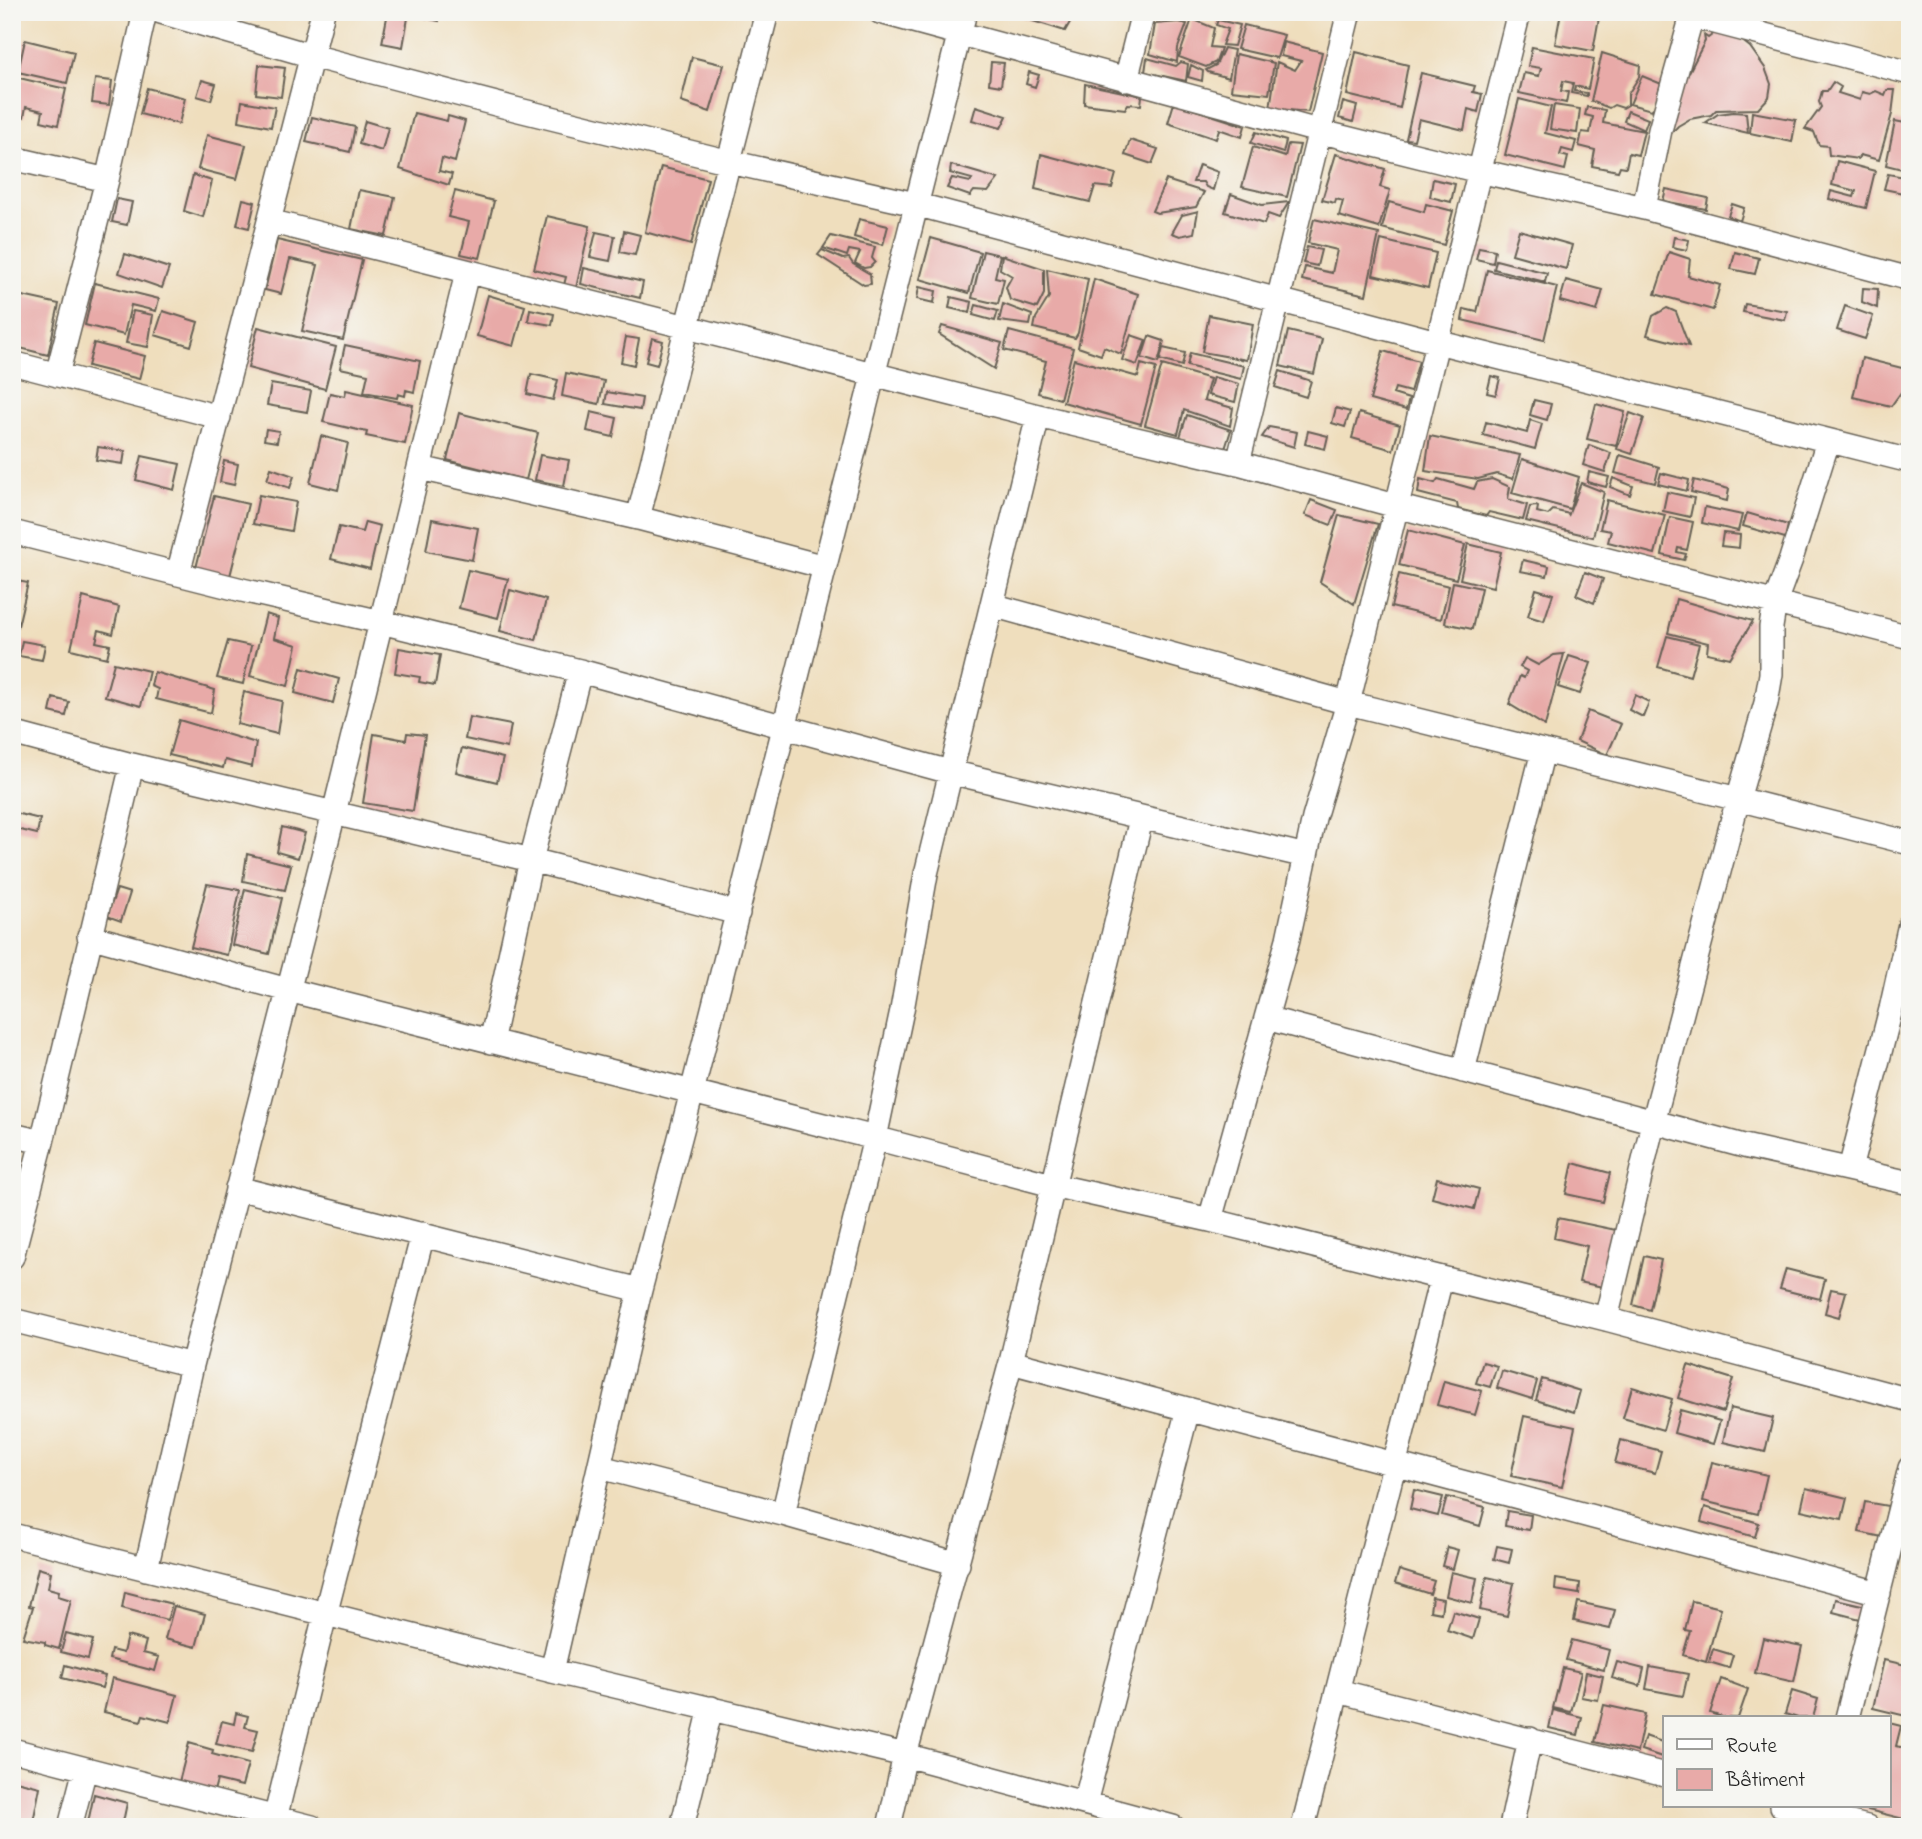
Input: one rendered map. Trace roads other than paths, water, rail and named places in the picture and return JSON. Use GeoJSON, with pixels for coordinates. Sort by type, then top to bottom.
{"type":"FeatureCollection","features":[{"type":"Feature","properties":{"kind":"street"},"geometry":{"type":"LineString","coordinates":[[57,375],[107,180],[145,12]]}},
{"type":"Feature","properties":{"kind":"street"},"geometry":{"type":"LineString","coordinates":[[161,12],[312,56],[515,109],[915,204],[1437,342],[1910,461]]}},
{"type":"Feature","properties":{"kind":"street"},"geometry":{"type":"LineString","coordinates":[[178,574],[323,12]]}},
{"type":"Feature","properties":{"kind":"street"},"geometry":{"type":"LineString","coordinates":[[638,519],[767,12]]}},
{"type":"Feature","properties":{"kind":"street"},"geometry":{"type":"LineString","coordinates":[[880,12],[962,23],[1126,80],[1479,172],[1644,208],[1910,279]]}},
{"type":"Feature","properties":{"kind":"street"},"geometry":{"type":"LineString","coordinates":[[1126,80],[1143,12]]}},
{"type":"Feature","properties":{"kind":"street"},"geometry":{"type":"LineString","coordinates":[[1238,463],[1349,12]]}},
{"type":"Feature","properties":{"kind":"street"},"geometry":{"type":"LineString","coordinates":[[1210,1220],[1285,952],[1314,818],[1348,703],[1519,12]]}},
{"type":"Feature","properties":{"kind":"street"},"geometry":{"type":"LineString","coordinates":[[1644,208],[1660,131],[1693,14],[1910,73]]}},
{"type":"Feature","properties":{"kind":"street"},"geometry":{"type":"LineString","coordinates":[[552,1671],[640,1290],[738,913],[962,23]]}},
{"type":"Feature","properties":{"kind":"street"},"geometry":{"type":"LineString","coordinates":[[12,158],[107,180]]}},
{"type":"Feature","properties":{"kind":"street"},"geometry":{"type":"LineString","coordinates":[[269,221],[1038,416],[1238,463],[1396,506],[1910,636]]}},
{"type":"Feature","properties":{"kind":"street"},"geometry":{"type":"LineString","coordinates":[[146,1569],[192,1365],[334,813],[467,273]]}},
{"type":"Feature","properties":{"kind":"street"},"geometry":{"type":"LineString","coordinates":[[12,363],[219,417]]}},
{"type":"Feature","properties":{"kind":"street"},"geometry":{"type":"LineString","coordinates":[[783,1514],[875,1138],[902,1010],[926,874],[1038,416]]}},
{"type":"Feature","properties":{"kind":"street"},"geometry":{"type":"LineString","coordinates":[[1606,1319],[1653,1122],[1770,688],[1771,627],[1775,602],[1828,441]]}},
{"type":"Feature","properties":{"kind":"street"},"geometry":{"type":"LineString","coordinates":[[419,468],[638,519],[825,567]]}},
{"type":"Feature","properties":{"kind":"street"},"geometry":{"type":"LineString","coordinates":[[12,531],[580,671],[950,772],[1306,856]]}},
{"type":"Feature","properties":{"kind":"street"},"geometry":{"type":"LineString","coordinates":[[992,605],[1348,703],[1910,843]]}},
{"type":"Feature","properties":{"kind":"street"},"geometry":{"type":"LineString","coordinates":[[491,1042],[531,860],[580,671]]}},
{"type":"Feature","properties":{"kind":"street"},"geometry":{"type":"LineString","coordinates":[[12,733],[132,765],[531,860],[738,913]]}},
{"type":"Feature","properties":{"kind":"street"},"geometry":{"type":"LineString","coordinates":[[1463,1071],[1543,751]]}},
{"type":"Feature","properties":{"kind":"street"},"geometry":{"type":"LineString","coordinates":[[12,1257],[132,765]]}},
{"type":"Feature","properties":{"kind":"street"},"geometry":{"type":"LineString","coordinates":[[888,1827],[1011,1362],[1141,819]]}},
{"type":"Feature","properties":{"kind":"street"},"geometry":{"type":"LineString","coordinates":[[1850,1169],[1900,1012],[1910,924]]}},
{"type":"Feature","properties":{"kind":"street"},"geometry":{"type":"LineString","coordinates":[[89,936],[288,990],[1052,1185],[1210,1220],[1606,1319],[1910,1400]]}},
{"type":"Feature","properties":{"kind":"street"},"geometry":{"type":"LineString","coordinates":[[1266,1018],[1744,1146],[1910,1183]]}},
{"type":"Feature","properties":{"kind":"street"},"geometry":{"type":"LineString","coordinates":[[12,1135],[42,1142]]}},
{"type":"Feature","properties":{"kind":"street"},"geometry":{"type":"LineString","coordinates":[[237,1188],[640,1290]]}},
{"type":"Feature","properties":{"kind":"street"},"geometry":{"type":"LineString","coordinates":[[275,1822],[325,1615],[424,1234]]}},
{"type":"Feature","properties":{"kind":"street"},"geometry":{"type":"LineString","coordinates":[[1303,1827],[1441,1279]]}},
{"type":"Feature","properties":{"kind":"street"},"geometry":{"type":"LineString","coordinates":[[12,1320],[192,1365]]}},
{"type":"Feature","properties":{"kind":"street"},"geometry":{"type":"LineString","coordinates":[[1011,1362],[1879,1593]]}},
{"type":"Feature","properties":{"kind":"street"},"geometry":{"type":"LineString","coordinates":[[1085,1803],[1188,1409]]}},
{"type":"Feature","properties":{"kind":"street"},"geometry":{"type":"LineString","coordinates":[[600,1467],[783,1514],[958,1564]]}},
{"type":"Feature","properties":{"kind":"street"},"geometry":{"type":"LineString","coordinates":[[1848,1716],[1910,1468]]}},
{"type":"Feature","properties":{"kind":"street"},"geometry":{"type":"LineString","coordinates":[[12,1535],[552,1671],[905,1755],[1085,1803],[1135,1822],[1173,1827]]}},
{"type":"Feature","properties":{"kind":"street"},"geometry":{"type":"LineString","coordinates":[[1338,1691],[1663,1774]]}},
{"type":"Feature","properties":{"kind":"street"},"geometry":{"type":"LineString","coordinates":[[682,1827],[710,1708]]}},
{"type":"Feature","properties":{"kind":"street"},"geometry":{"type":"LineString","coordinates":[[1511,1827],[1530,1739]]}},
{"type":"Feature","properties":{"kind":"street"},"geometry":{"type":"LineString","coordinates":[[12,1750],[275,1822],[312,1827]]}},
{"type":"Feature","properties":{"kind":"street"},"geometry":{"type":"LineString","coordinates":[[70,1827],[85,1769]]}},
{"type":"Feature","properties":{"kind":"street"},"geometry":{"type":"LineString","coordinates":[[1798,1808],[1823,1811],[1867,1827]]}}]}
